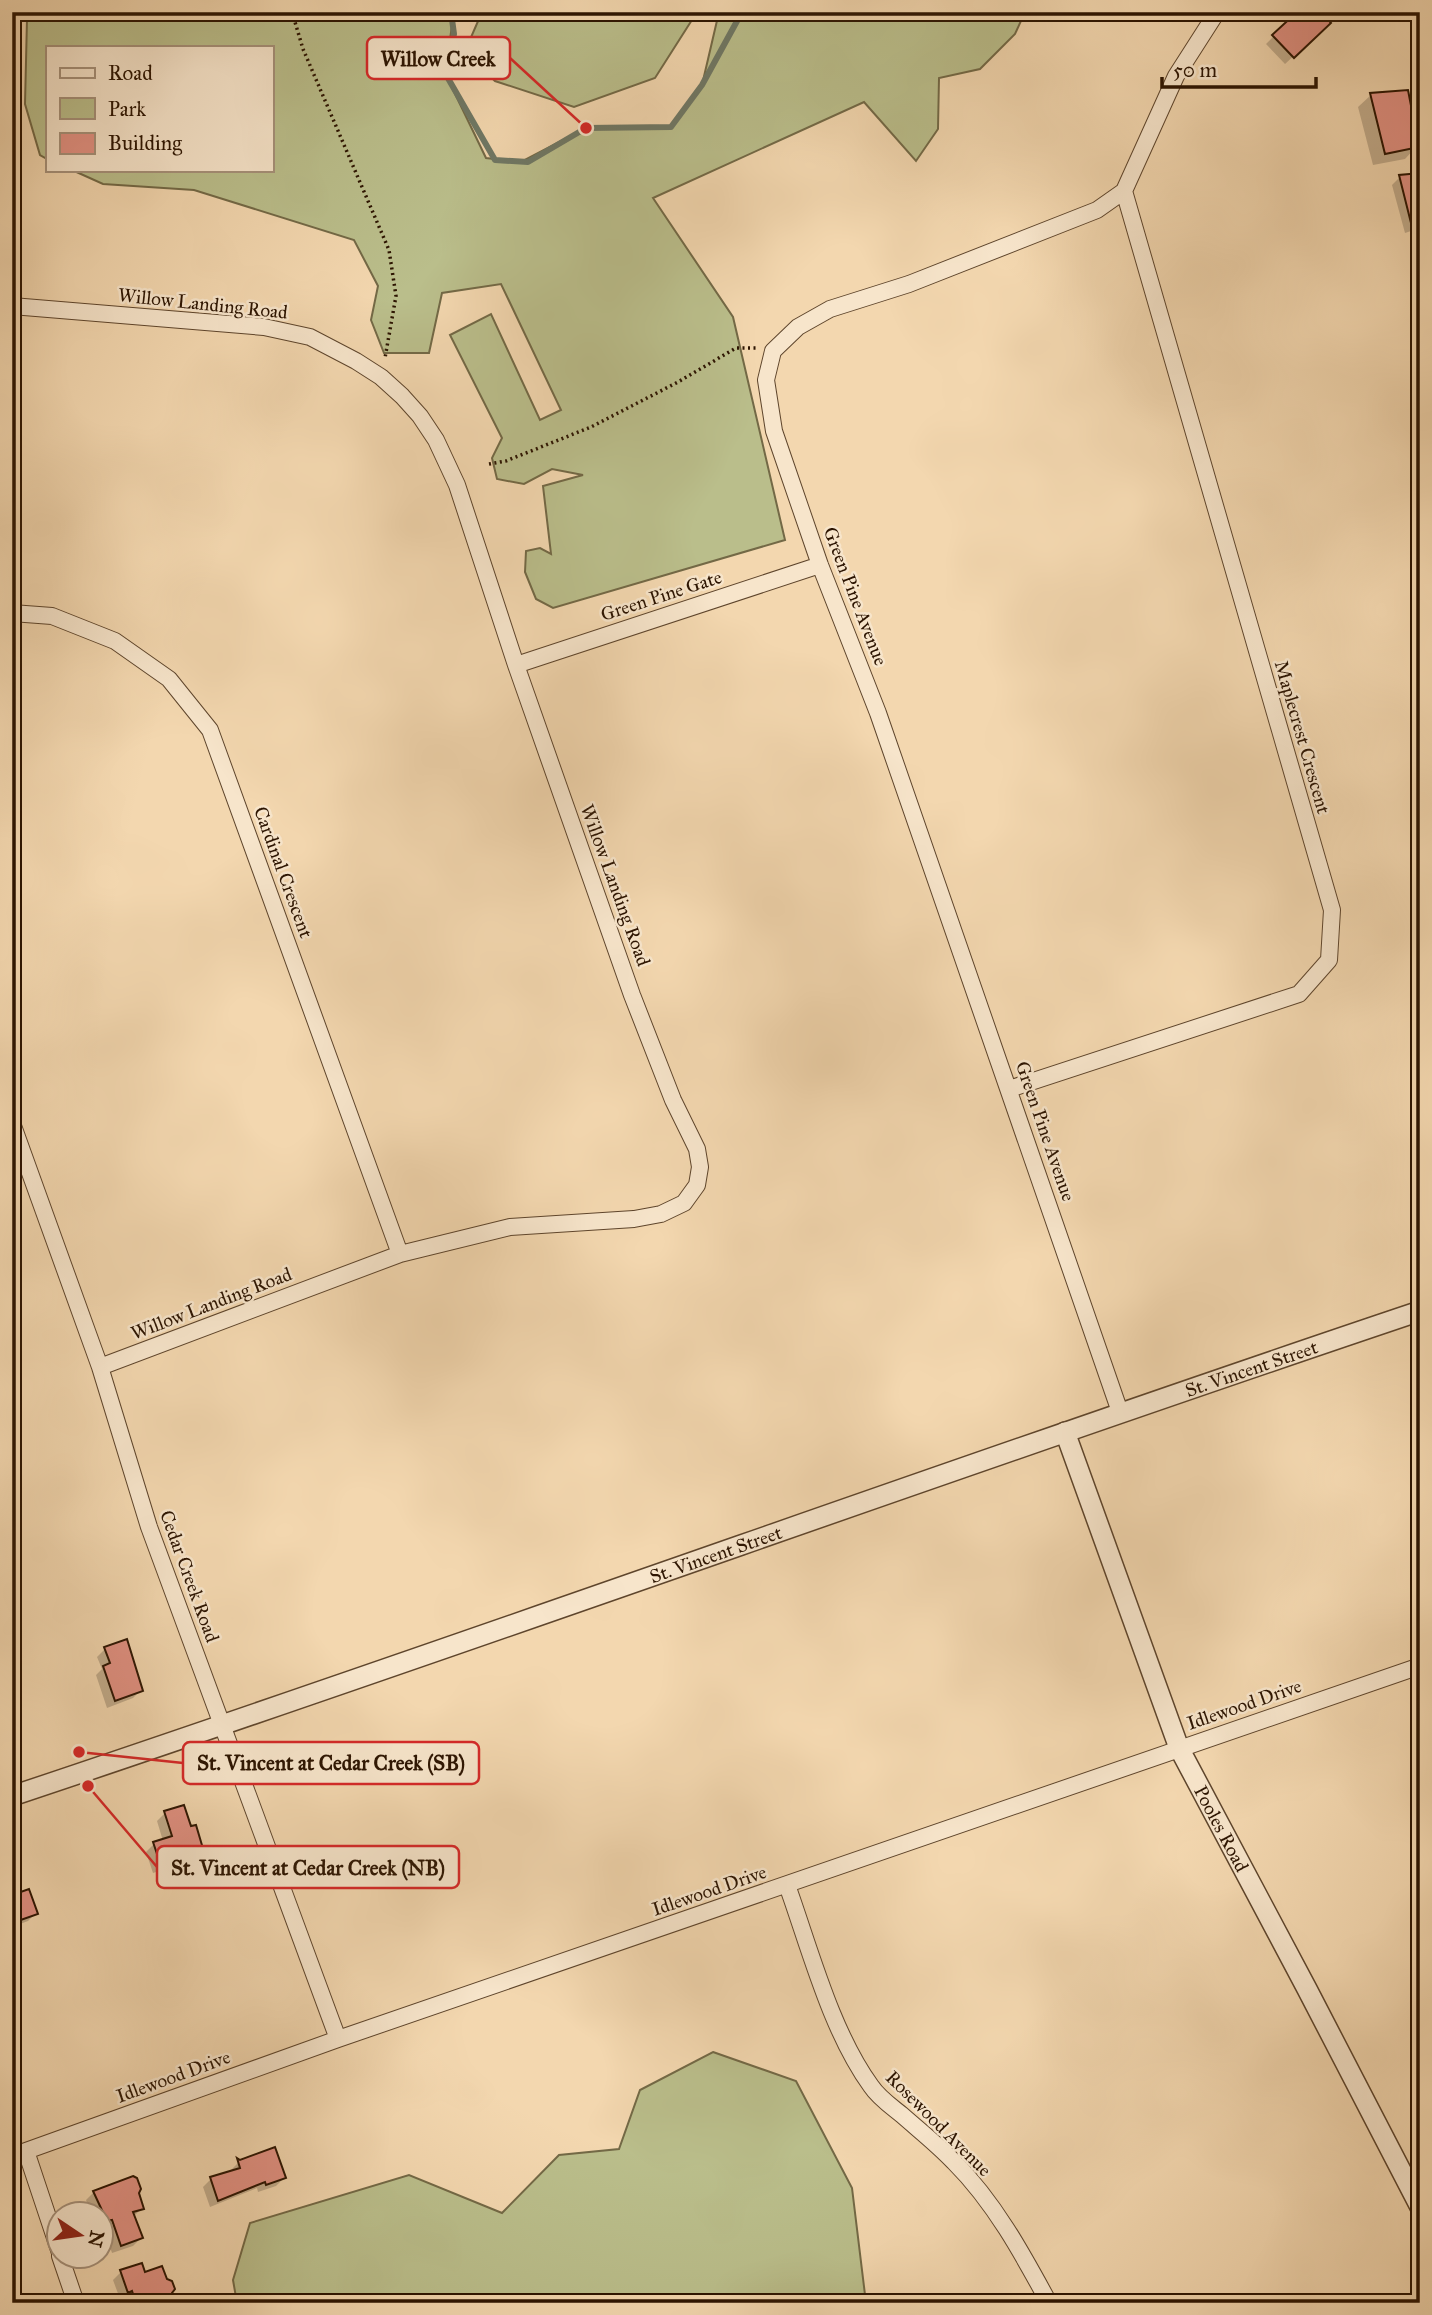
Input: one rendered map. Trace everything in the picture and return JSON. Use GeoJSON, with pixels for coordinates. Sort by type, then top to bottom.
{"type":"FeatureCollection","features":[{"type":"Feature","properties":{"kind":"street"},"geometry":{"type":"LineString","coordinates":[[774,351],[798,327],[830,309],[908,284],[1097,210],[1124,191],[1176,76],[1217,12]]}},
{"type":"Feature","properties":{"kind":"street","name":"Maplecrest Crescent"},"geometry":{"type":"LineString","coordinates":[[1009,1089],[1299,993],[1329,960],[1332,910],[1124,191]]}},
{"type":"Feature","properties":{"kind":"street","name":"Willow Landing Road"},"geometry":{"type":"LineString","coordinates":[[12,306],[289,331],[330,346],[381,377],[420,416],[436,440],[457,485],[516,665],[632,995],[673,1100],[697,1149],[700,1167],[697,1185],[684,1203],[661,1214],[634,1219],[510,1227],[400,1254],[100,1367]]}},
{"type":"Feature","properties":{"kind":"street","name":"Green Pine Avenue"},"geometry":{"type":"LineString","coordinates":[[774,351],[766,380],[774,431],[820,565],[878,713],[1120,1412]]}},
{"type":"Feature","properties":{"kind":"street","name":"Green Pine Gate"},"geometry":{"type":"LineString","coordinates":[[516,665],[820,565]]}},
{"type":"Feature","properties":{"kind":"street","name":"Cardinal Crescent"},"geometry":{"type":"LineString","coordinates":[[12,613],[52,615],[116,641],[169,679],[210,730],[400,1254]]}},
{"type":"Feature","properties":{"kind":"street","name":"Cedar Creek Road"},"geometry":{"type":"LineString","coordinates":[[12,1123],[100,1367],[149,1527],[338,2039]]}},
{"type":"Feature","properties":{"kind":"street","name":"St. Vincent Street"},"geometry":{"type":"LineString","coordinates":[[12,1796],[223,1726],[1120,1412],[1420,1311]]}},
{"type":"Feature","properties":{"kind":"street","name":"Pooles Road"},"geometry":{"type":"LineString","coordinates":[[1065,1432],[1179,1748],[1320,2012],[1420,2207]]}},
{"type":"Feature","properties":{"kind":"street","name":"Idlewood Drive"},"geometry":{"type":"LineString","coordinates":[[19,2154],[338,2039],[1420,1665]]}},
{"type":"Feature","properties":{"kind":"street","name":"Rosewood Avenue"},"geometry":{"type":"LineString","coordinates":[[787,1885],[831,2008],[871,2087],[954,2162],[977,2188],[996,2213],[1049,2303]]}},
{"type":"Feature","properties":{"kind":"street"},"geometry":{"type":"LineString","coordinates":[[19,2154],[46,2220]]}},
{"type":"Feature","properties":{"kind":"street"},"geometry":{"type":"LineString","coordinates":[[65,2270],[76,2303]]}},
{"type":"Feature","properties":{"kind":"path"},"geometry":{"type":"LineString","coordinates":[[292,12],[303,49],[389,250],[396,296],[381,377]]}},
{"type":"Feature","properties":{"kind":"path"},"geometry":{"type":"LineString","coordinates":[[489,464],[506,461],[591,427],[678,382],[736,348],[774,351]]}},
{"type":"Feature","properties":{"kind":"green space"},"geometry":{"type":"Polygon","coordinates":[[[30,12],[454,12],[445,73],[486,158],[521,162],[586,128],[671,127],[702,85],[719,12],[1025,12],[1015,34],[980,69],[939,78],[938,129],[916,161],[864,102],[653,198],[733,317],[785,540],[553,608],[536,599],[525,572],[526,551],[540,548],[551,554],[543,486],[583,475],[552,469],[524,484],[497,479],[492,458],[502,438],[450,335],[491,314],[540,420],[561,410],[501,284],[442,293],[429,353],[384,353],[371,320],[378,286],[354,240],[194,190],[103,184],[76,172],[273,172],[273,46],[46,46],[46,158],[40,155],[25,104],[27,19],[30,12]]]}},
{"type":"Feature","properties":{"kind":"green space"},"geometry":{"type":"Polygon","coordinates":[[[482,12],[697,12],[655,78],[574,107],[495,81],[465,51],[482,12]]]}},
{"type":"Feature","properties":{"kind":"green space"},"geometry":{"type":"Polygon","coordinates":[[[713,2052],[796,2081],[852,2188],[866,2303],[237,2303],[233,2280],[250,2223],[409,2175],[502,2213],[559,2155],[619,2149],[640,2090],[713,2052]]]}},
{"type":"Feature","properties":{"kind":"building"},"geometry":{"type":"Polygon","coordinates":[[[1297,12],[1322,12],[1331,23],[1294,58],[1272,35],[1297,12]]]}},
{"type":"Feature","properties":{"kind":"building"},"geometry":{"type":"Polygon","coordinates":[[[1408,90],[1419,147],[1385,154],[1370,93],[1408,90]]]}},
{"type":"Feature","properties":{"kind":"building"},"geometry":{"type":"Polygon","coordinates":[[[1420,173],[1420,224],[1412,227],[1399,175],[1420,173]]]}},
{"type":"Feature","properties":{"kind":"building"},"geometry":{"type":"Polygon","coordinates":[[[127,1639],[143,1691],[115,1701],[103,1666],[110,1663],[104,1647],[127,1639]]]}},
{"type":"Feature","properties":{"kind":"building"},"geometry":{"type":"Polygon","coordinates":[[[12,1711],[19,1730],[12,1732],[12,1711]]]}},
{"type":"Feature","properties":{"kind":"building"},"geometry":{"type":"Polygon","coordinates":[[[184,1805],[191,1826],[196,1825],[204,1852],[161,1866],[153,1842],[172,1836],[164,1811],[184,1805]]]}},
{"type":"Feature","properties":{"kind":"building"},"geometry":{"type":"Polygon","coordinates":[[[29,1889],[38,1914],[12,1923],[12,1895],[29,1889]]]}},
{"type":"Feature","properties":{"kind":"building"},"geometry":{"type":"Polygon","coordinates":[[[275,2147],[286,2178],[266,2185],[265,2182],[218,2201],[210,2177],[240,2168],[237,2158],[240,2160],[275,2147]]]}},
{"type":"Feature","properties":{"kind":"building"},"geometry":{"type":"Polygon","coordinates":[[[133,2176],[137,2178],[144,2209],[133,2212],[143,2238],[121,2246],[116,2232],[116,2200],[97,2200],[93,2191],[133,2176]]]}},
{"type":"Feature","properties":{"kind":"building"},"geometry":{"type":"Polygon","coordinates":[[[142,2263],[145,2272],[162,2266],[175,2289],[172,2293],[175,2303],[136,2303],[132,2291],[128,2293],[120,2270],[142,2263]]]}},
{"type":"Feature","properties":{"kind":"waterway"},"geometry":{"type":"LineString","coordinates":[[451,12],[454,34],[445,73],[495,160],[528,162],[586,128],[671,127],[702,85],[742,12]]}},
{"type":"Feature","properties":{"kind":"place","name":"Willow Creek"},"geometry":{"type":"Point","coordinates":[586,128]}},
{"type":"Feature","properties":{"kind":"place","name":"St. Vincent at Cedar Creek (SB)"},"geometry":{"type":"Point","coordinates":[79,1752]}},
{"type":"Feature","properties":{"kind":"place","name":"St. Vincent at Cedar Creek (NB)"},"geometry":{"type":"Point","coordinates":[88,1786]}}]}
